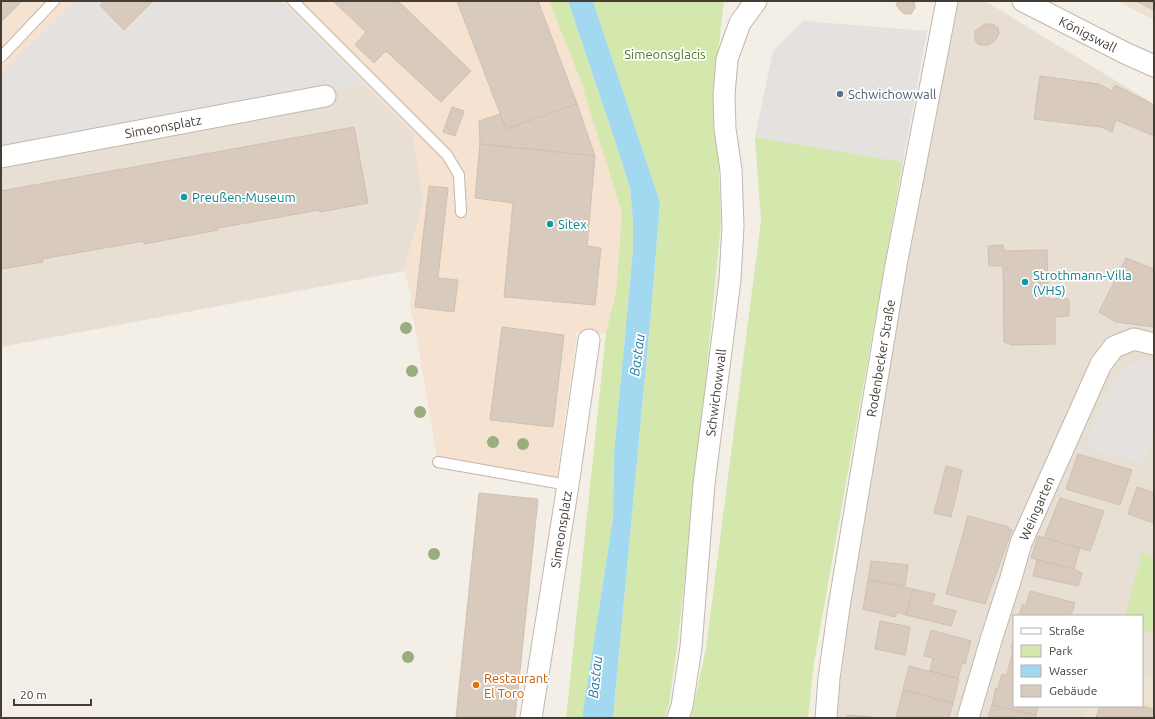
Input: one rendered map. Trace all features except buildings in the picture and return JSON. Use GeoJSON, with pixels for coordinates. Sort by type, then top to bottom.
{"type":"FeatureCollection","features":[{"type":"Feature","properties":{"kind":"street","name":"Schwichowwall"},"geometry":{"type":"LineString","coordinates":[[678,718],[682,706],[691,647],[704,484],[730,280],[733,226],[731,170],[725,122],[724,95],[727,59],[740,23],[756,1]]}},
{"type":"Feature","properties":{"kind":"street","name":"Rodenbecker Straße"},"geometry":{"type":"LineString","coordinates":[[826,718],[829,678],[839,607],[896,265],[947,1]]}},
{"type":"Feature","properties":{"kind":"street","name":"Königswall"},"geometry":{"type":"LineString","coordinates":[[1023,1],[1125,53],[1154,66]]}},
{"type":"Feature","properties":{"kind":"street","name":"Simeonsplatz"},"geometry":{"type":"LineString","coordinates":[[1,157],[325,96]]}},
{"type":"Feature","properties":{"kind":"street","name":"Weingarten"},"geometry":{"type":"LineString","coordinates":[[968,718],[1021,543],[1101,364],[1114,347],[1134,338],[1154,344]]}},
{"type":"Feature","properties":{"kind":"street","name":"Simeonsplatz"},"geometry":{"type":"LineString","coordinates":[[531,718],[568,485],[589,340]]}},
{"type":"Feature","properties":{"kind":"lane"},"geometry":{"type":"LineString","coordinates":[[1,57],[54,1]]}},
{"type":"Feature","properties":{"kind":"lane"},"geometry":{"type":"LineString","coordinates":[[293,1],[447,155],[459,175],[461,212]]}},
{"type":"Feature","properties":{"kind":"lane"},"geometry":{"type":"LineString","coordinates":[[438,462],[568,485]]}},
{"type":"Feature","properties":{"kind":"shaded area"},"geometry":{"type":"Polygon","coordinates":[[[1,1],[74,1],[1,75],[1,1]]]}},
{"type":"Feature","properties":{"kind":"shaded area"},"geometry":{"type":"Polygon","coordinates":[[[74,1],[281,1],[365,84],[1,157],[1,75],[74,1]]]}},
{"type":"Feature","properties":{"kind":"shaded area"},"geometry":{"type":"Polygon","coordinates":[[[281,1],[549,1],[580,79],[622,213],[616,292],[606,333],[577,332],[556,480],[437,458],[414,322],[410,309],[411,295],[404,271],[423,201],[412,132],[281,1]]]}},
{"type":"Feature","properties":{"kind":"shaded area"},"geometry":{"type":"Polygon","coordinates":[[[951,1],[985,1],[1154,104],[1154,718],[828,718],[874,443],[921,195],[951,1]]]}},
{"type":"Feature","properties":{"kind":"shaded area"},"geometry":{"type":"Polygon","coordinates":[[[1117,1],[1154,1],[1154,20],[1117,1]]]}},
{"type":"Feature","properties":{"kind":"shaded area","name":"Schwichowwall"},"geometry":{"type":"Polygon","coordinates":[[[803,21],[927,31],[903,162],[755,137],[773,51],[803,21]]]}},
{"type":"Feature","properties":{"kind":"shaded area"},"geometry":{"type":"Polygon","coordinates":[[[365,84],[412,132],[423,201],[404,271],[1,347],[1,157],[365,84]]]}},
{"type":"Feature","properties":{"kind":"shaded area"},"geometry":{"type":"Polygon","coordinates":[[[1141,360],[1154,360],[1154,429],[1144,464],[1084,448],[1101,406],[1116,379],[1128,366],[1141,360]]]}},
{"type":"Feature","properties":{"kind":"shaded area"},"geometry":{"type":"Polygon","coordinates":[[[1143,676],[1154,680],[1154,718],[1083,718],[1087,707],[1143,707],[1143,676]]]}},
{"type":"Feature","properties":{"kind":"green space","name":"Simeonsglacis"},"geometry":{"type":"Polygon","coordinates":[[[549,1],[568,1],[630,188],[633,222],[633,250],[614,453],[613,518],[582,718],[566,718],[606,333],[616,292],[622,213],[580,79],[549,1]]]}},
{"type":"Feature","properties":{"kind":"green space","name":"Simeonsglacis"},"geometry":{"type":"Polygon","coordinates":[[[593,1],[724,1],[715,78],[721,223],[697,468],[678,640],[669,704],[665,718],[613,718],[660,202],[593,1]]]}},
{"type":"Feature","properties":{"kind":"green space"},"geometry":{"type":"Polygon","coordinates":[[[755,137],[903,162],[814,663],[808,718],[691,718],[706,648],[761,221],[755,137]]]}},
{"type":"Feature","properties":{"kind":"green space"},"geometry":{"type":"Polygon","coordinates":[[[1142,553],[1154,557],[1154,633],[1143,630],[1143,615],[1125,615],[1142,553]]]}},
{"type":"Feature","properties":{"kind":"water","name":"Bastau"},"geometry":{"type":"Polygon","coordinates":[[[568,1],[593,1],[660,202],[613,718],[582,718],[613,518],[614,453],[633,250],[633,222],[630,188],[568,1]]]}},
{"type":"Feature","properties":{"kind":"place","name":"Schwichowwall"},"geometry":{"type":"Point","coordinates":[840,94]}},
{"type":"Feature","properties":{"kind":"place","name":"Preußen-Museum"},"geometry":{"type":"Point","coordinates":[184,197]}},
{"type":"Feature","properties":{"kind":"place","name":"Sitex"},"geometry":{"type":"Point","coordinates":[550,224]}},
{"type":"Feature","properties":{"kind":"place","name":"Strothmann-Villa (VHS)"},"geometry":{"type":"Point","coordinates":[1025,282]}},
{"type":"Feature","properties":{"kind":"place","name":"Restaurant El Toro"},"geometry":{"type":"Point","coordinates":[476,685]}}]}
